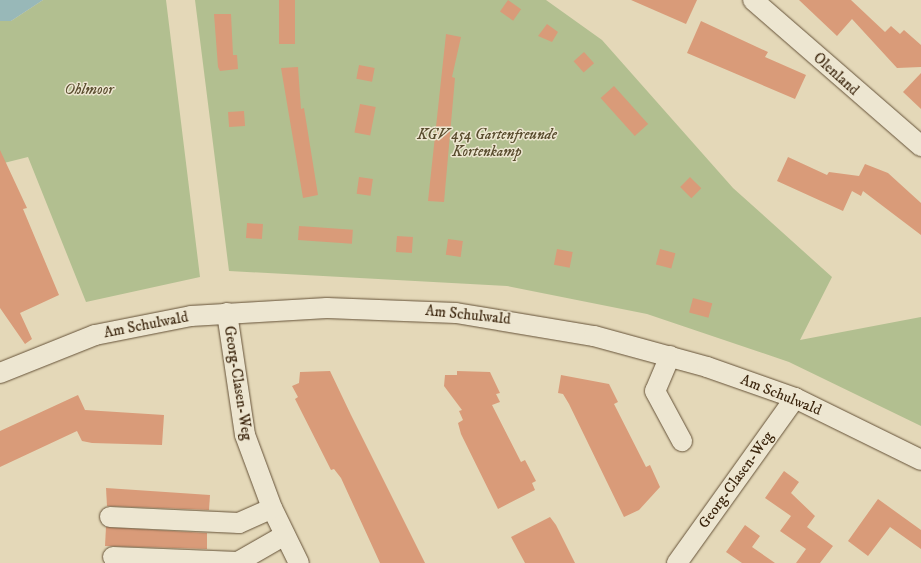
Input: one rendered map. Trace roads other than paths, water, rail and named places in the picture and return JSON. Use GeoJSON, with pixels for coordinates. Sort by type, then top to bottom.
{"type":"FeatureCollection","features":[{"type":"Feature","properties":{"kind":"street","name":"Olenland"},"geometry":{"type":"LineString","coordinates":[[753,0],[921,146]]}},
{"type":"Feature","properties":{"kind":"street","name":"Am Schulwald"},"geometry":{"type":"LineString","coordinates":[[0,373],[62,345],[108,331],[156,321],[227,313],[327,308],[456,313],[545,325],[670,356],[795,398],[921,460]]}},
{"type":"Feature","properties":{"kind":"street","name":"Georg-Clasen-Weg"},"geometry":{"type":"LineString","coordinates":[[227,313],[245,434],[272,508],[299,563]]}},
{"type":"Feature","properties":{"kind":"street"},"geometry":{"type":"LineString","coordinates":[[670,356],[655,391],[682,440]]}},
{"type":"Feature","properties":{"kind":"street","name":"Georg-Clasen-Weg"},"geometry":{"type":"LineString","coordinates":[[677,563],[795,398]]}},
{"type":"Feature","properties":{"kind":"street"},"geometry":{"type":"LineString","coordinates":[[110,517],[239,523],[272,508]]}},
{"type":"Feature","properties":{"kind":"street"},"geometry":{"type":"LineString","coordinates":[[112,557],[238,562],[285,535]]}},
{"type":"Feature","properties":{"kind":"water"},"geometry":{"type":"Polygon","coordinates":[[[0,0],[43,0],[11,21],[0,21],[0,0]]]}},
{"type":"Feature","properties":{"kind":"park label","name":"Ohlmoor"},"geometry":{"type":"Point","coordinates":[89,90]}},
{"type":"Feature","properties":{"kind":"park label","name":"KGV 454 Gartenfreunde Kortenkamp"},"geometry":{"type":"Point","coordinates":[487,142]}}]}
